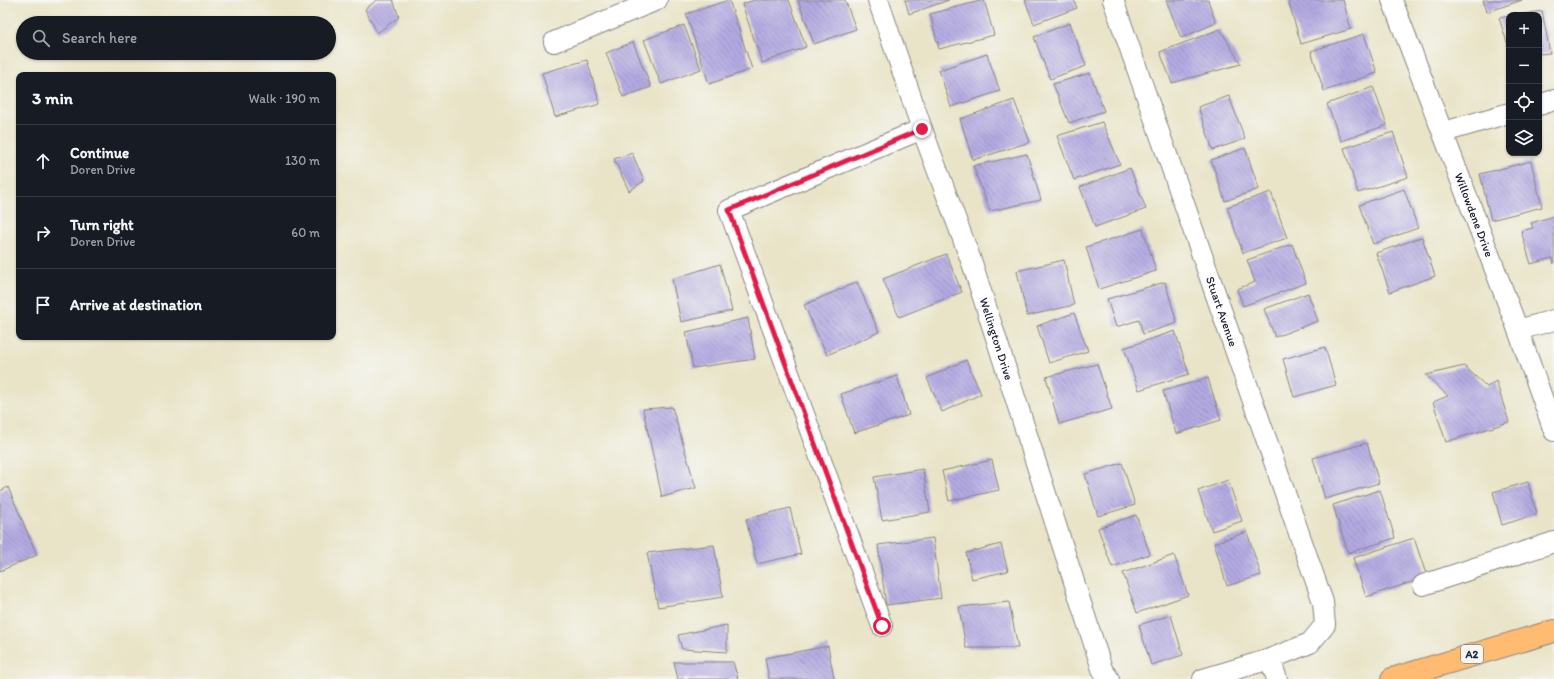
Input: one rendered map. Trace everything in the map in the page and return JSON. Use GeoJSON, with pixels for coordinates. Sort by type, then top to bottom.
{"type":"FeatureCollection","features":[{"type":"Feature","properties":{"kind":"main road","name":"A2"},"geometry":{"type":"LineString","coordinates":[[1392,679],[1554,631]]}},
{"type":"Feature","properties":{"kind":"street","name":"Wellington Drive"},"geometry":{"type":"LineString","coordinates":[[878,0],[922,129],[972,263],[1102,669],[1108,679]]}},
{"type":"Feature","properties":{"kind":"street","name":"Stuart Avenue"},"geometry":{"type":"LineString","coordinates":[[1113,0],[1323,602],[1325,624],[1310,642],[1270,659]]}},
{"type":"Feature","properties":{"kind":"street","name":"Willowdene Drive"},"geometry":{"type":"LineString","coordinates":[[1392,0],[1444,132],[1554,431]]}},
{"type":"Feature","properties":{"kind":"street"},"geometry":{"type":"LineString","coordinates":[[554,42],[648,1]]}},
{"type":"Feature","properties":{"kind":"street"},"geometry":{"type":"LineString","coordinates":[[1542,104],[1554,100]]}},
{"type":"Feature","properties":{"kind":"street"},"geometry":{"type":"LineString","coordinates":[[1444,132],[1506,114]]}},
{"type":"Feature","properties":{"kind":"street"},"geometry":{"type":"LineString","coordinates":[[882,626],[729,210],[922,129]]}},
{"type":"Feature","properties":{"kind":"street"},"geometry":{"type":"LineString","coordinates":[[1518,330],[1554,320]]}},
{"type":"Feature","properties":{"kind":"street"},"geometry":{"type":"LineString","coordinates":[[1423,585],[1554,542]]}},
{"type":"Feature","properties":{"kind":"street"},"geometry":{"type":"LineString","coordinates":[[1203,679],[1270,659],[1277,679]]}},
{"type":"Feature","properties":{"kind":"building"},"geometry":{"type":"Polygon","coordinates":[[[377,0],[393,0],[399,17],[377,33],[365,9],[377,0]]]}},
{"type":"Feature","properties":{"kind":"building"},"geometry":{"type":"Polygon","coordinates":[[[729,0],[752,69],[709,84],[686,14],[729,0]]]}},
{"type":"Feature","properties":{"kind":"building"},"geometry":{"type":"Polygon","coordinates":[[[755,0],[789,0],[806,47],[762,63],[742,4],[755,0]]]}},
{"type":"Feature","properties":{"kind":"building"},"geometry":{"type":"Polygon","coordinates":[[[798,0],[845,0],[856,29],[814,44],[798,0]]]}},
{"type":"Feature","properties":{"kind":"building"},"geometry":{"type":"Polygon","coordinates":[[[905,0],[949,0],[909,14],[905,0]]]}},
{"type":"Feature","properties":{"kind":"building"},"geometry":{"type":"Polygon","coordinates":[[[984,0],[994,35],[939,49],[930,14],[984,0]]]}},
{"type":"Feature","properties":{"kind":"building"},"geometry":{"type":"Polygon","coordinates":[[[1025,0],[1074,0],[1077,8],[1034,24],[1025,0]]]}},
{"type":"Feature","properties":{"kind":"building"},"geometry":{"type":"Polygon","coordinates":[[[1166,0],[1208,0],[1216,23],[1181,38],[1166,0]]]}},
{"type":"Feature","properties":{"kind":"building"},"geometry":{"type":"Polygon","coordinates":[[[1288,0],[1343,0],[1351,29],[1301,44],[1288,0]]]}},
{"type":"Feature","properties":{"kind":"building"},"geometry":{"type":"Polygon","coordinates":[[[1483,0],[1522,0],[1487,12],[1483,0]]]}},
{"type":"Feature","properties":{"kind":"building"},"geometry":{"type":"Polygon","coordinates":[[[1542,11],[1550,53],[1542,54],[1542,12],[1536,12],[1542,11]]]}},
{"type":"Feature","properties":{"kind":"building"},"geometry":{"type":"Polygon","coordinates":[[[1506,17],[1506,39],[1499,18],[1506,17]]]}},
{"type":"Feature","properties":{"kind":"building"},"geometry":{"type":"Polygon","coordinates":[[[1070,23],[1086,66],[1050,79],[1034,37],[1070,23]]]}},
{"type":"Feature","properties":{"kind":"building"},"geometry":{"type":"Polygon","coordinates":[[[684,25],[701,69],[661,84],[644,40],[684,25]]]}},
{"type":"Feature","properties":{"kind":"building"},"geometry":{"type":"Polygon","coordinates":[[[1220,29],[1241,64],[1172,83],[1160,52],[1220,29]]]}},
{"type":"Feature","properties":{"kind":"building"},"geometry":{"type":"Polygon","coordinates":[[[1364,34],[1377,73],[1324,91],[1311,51],[1364,34]]]}},
{"type":"Feature","properties":{"kind":"building"},"geometry":{"type":"Polygon","coordinates":[[[633,42],[651,87],[623,97],[606,53],[633,42]]]}},
{"type":"Feature","properties":{"kind":"building"},"geometry":{"type":"Polygon","coordinates":[[[987,54],[1000,91],[951,107],[939,70],[987,54]]]}},
{"type":"Feature","properties":{"kind":"building"},"geometry":{"type":"Polygon","coordinates":[[[587,60],[600,104],[555,117],[542,73],[587,60]]]}},
{"type":"Feature","properties":{"kind":"building"},"geometry":{"type":"Polygon","coordinates":[[[1090,73],[1104,111],[1069,123],[1053,84],[1090,73]]]}},
{"type":"Feature","properties":{"kind":"building"},"geometry":{"type":"Polygon","coordinates":[[[1373,87],[1387,125],[1341,141],[1327,104],[1373,87]]]}},
{"type":"Feature","properties":{"kind":"building"},"geometry":{"type":"Polygon","coordinates":[[[1229,96],[1245,139],[1213,150],[1198,107],[1229,96]]]}},
{"type":"Feature","properties":{"kind":"building"},"geometry":{"type":"Polygon","coordinates":[[[1014,100],[1030,142],[973,160],[960,119],[1014,100]]]}},
{"type":"Feature","properties":{"kind":"building"},"geometry":{"type":"Polygon","coordinates":[[[1102,122],[1120,164],[1074,180],[1057,136],[1102,122]]]}},
{"type":"Feature","properties":{"kind":"building"},"geometry":{"type":"Polygon","coordinates":[[[1393,132],[1408,177],[1358,193],[1344,148],[1393,132]]]}},
{"type":"Feature","properties":{"kind":"building"},"geometry":{"type":"Polygon","coordinates":[[[1245,148],[1259,189],[1225,201],[1211,160],[1245,148]]]}},
{"type":"Feature","properties":{"kind":"building"},"geometry":{"type":"Polygon","coordinates":[[[632,153],[644,181],[629,191],[614,159],[632,153]]]}},
{"type":"Feature","properties":{"kind":"building"},"geometry":{"type":"Polygon","coordinates":[[[1027,154],[1041,200],[990,211],[973,166],[1027,154]]]}},
{"type":"Feature","properties":{"kind":"building"},"geometry":{"type":"Polygon","coordinates":[[[1531,161],[1542,207],[1491,220],[1480,174],[1531,161]]]}},
{"type":"Feature","properties":{"kind":"building"},"geometry":{"type":"Polygon","coordinates":[[[1130,168],[1146,209],[1095,227],[1080,187],[1130,168]]]}},
{"type":"Feature","properties":{"kind":"building"},"geometry":{"type":"Polygon","coordinates":[[[1404,189],[1418,228],[1373,244],[1359,205],[1404,189]]]}},
{"type":"Feature","properties":{"kind":"building"},"geometry":{"type":"Polygon","coordinates":[[[1271,192],[1287,238],[1243,253],[1227,207],[1271,192]]]}},
{"type":"Feature","properties":{"kind":"building"},"geometry":{"type":"Polygon","coordinates":[[[1554,216],[1554,264],[1552,258],[1531,264],[1521,231],[1533,228],[1531,223],[1554,216]]]}},
{"type":"Feature","properties":{"kind":"building"},"geometry":{"type":"Polygon","coordinates":[[[1143,229],[1156,271],[1099,289],[1086,247],[1143,229]]]}},
{"type":"Feature","properties":{"kind":"building"},"geometry":{"type":"Polygon","coordinates":[[[1422,237],[1435,276],[1390,292],[1376,253],[1422,237]]]}},
{"type":"Feature","properties":{"kind":"building"},"geometry":{"type":"Polygon","coordinates":[[[1292,244],[1306,283],[1243,306],[1237,289],[1255,282],[1247,260],[1292,244]]]}},
{"type":"Feature","properties":{"kind":"building"},"geometry":{"type":"Polygon","coordinates":[[[946,254],[962,292],[899,317],[883,279],[946,254]]]}},
{"type":"Feature","properties":{"kind":"building"},"geometry":{"type":"Polygon","coordinates":[[[1064,260],[1074,305],[1027,316],[1017,271],[1064,260]]]}},
{"type":"Feature","properties":{"kind":"building"},"geometry":{"type":"Polygon","coordinates":[[[720,264],[732,311],[681,322],[672,279],[720,264]]]}},
{"type":"Feature","properties":{"kind":"building"},"geometry":{"type":"Polygon","coordinates":[[[857,282],[879,332],[827,355],[804,305],[857,282]]]}},
{"type":"Feature","properties":{"kind":"building"},"geometry":{"type":"Polygon","coordinates":[[[1165,282],[1177,323],[1143,334],[1139,320],[1116,327],[1107,299],[1165,282]]]}},
{"type":"Feature","properties":{"kind":"building"},"geometry":{"type":"Polygon","coordinates":[[[1308,293],[1318,321],[1275,337],[1264,309],[1308,293]]]}},
{"type":"Feature","properties":{"kind":"building"},"geometry":{"type":"Polygon","coordinates":[[[1074,313],[1088,351],[1049,363],[1037,326],[1074,313]]]}},
{"type":"Feature","properties":{"kind":"building"},"geometry":{"type":"Polygon","coordinates":[[[748,318],[755,359],[693,368],[686,332],[748,318]]]}},
{"type":"Feature","properties":{"kind":"building"},"geometry":{"type":"Polygon","coordinates":[[[1175,331],[1189,374],[1139,390],[1124,348],[1175,331]]]}},
{"type":"Feature","properties":{"kind":"building"},"geometry":{"type":"Polygon","coordinates":[[[1325,347],[1336,385],[1294,397],[1283,359],[1325,347]]]}},
{"type":"Feature","properties":{"kind":"building"},"geometry":{"type":"Polygon","coordinates":[[[966,360],[981,394],[942,412],[927,378],[966,360]]]}},
{"type":"Feature","properties":{"kind":"building"},"geometry":{"type":"Polygon","coordinates":[[[1097,364],[1112,409],[1059,424],[1046,377],[1097,364]]]}},
{"type":"Feature","properties":{"kind":"building"},"geometry":{"type":"Polygon","coordinates":[[[1464,366],[1487,387],[1496,381],[1509,422],[1446,442],[1433,402],[1448,396],[1426,375],[1464,366]]]}},
{"type":"Feature","properties":{"kind":"building"},"geometry":{"type":"Polygon","coordinates":[[[897,376],[909,415],[854,433],[841,394],[897,376]]]}},
{"type":"Feature","properties":{"kind":"building"},"geometry":{"type":"Polygon","coordinates":[[[1208,378],[1221,420],[1176,434],[1163,391],[1208,378]]]}},
{"type":"Feature","properties":{"kind":"building"},"geometry":{"type":"Polygon","coordinates":[[[672,407],[696,488],[662,497],[643,409],[672,407]]]}},
{"type":"Feature","properties":{"kind":"building"},"geometry":{"type":"Polygon","coordinates":[[[1367,443],[1379,483],[1325,499],[1313,458],[1367,443]]]}},
{"type":"Feature","properties":{"kind":"building"},"geometry":{"type":"Polygon","coordinates":[[[992,460],[999,490],[949,501],[942,471],[992,460]]]}},
{"type":"Feature","properties":{"kind":"building"},"geometry":{"type":"Polygon","coordinates":[[[1122,463],[1135,505],[1098,516],[1085,474],[1122,463]]]}},
{"type":"Feature","properties":{"kind":"building"},"geometry":{"type":"Polygon","coordinates":[[[923,469],[930,512],[882,520],[874,477],[923,469]]]}},
{"type":"Feature","properties":{"kind":"building"},"geometry":{"type":"Polygon","coordinates":[[[1228,480],[1242,521],[1212,531],[1198,491],[1228,480]]]}},
{"type":"Feature","properties":{"kind":"building"},"geometry":{"type":"Polygon","coordinates":[[[1528,482],[1537,514],[1502,525],[1493,492],[1528,482]]]}},
{"type":"Feature","properties":{"kind":"building"},"geometry":{"type":"Polygon","coordinates":[[[8,487],[37,555],[0,571],[0,491],[8,487]]]}},
{"type":"Feature","properties":{"kind":"building"},"geometry":{"type":"Polygon","coordinates":[[[1380,490],[1395,538],[1348,553],[1333,505],[1380,490]]]}},
{"type":"Feature","properties":{"kind":"building"},"geometry":{"type":"Polygon","coordinates":[[[790,508],[801,554],[757,564],[746,519],[790,508]]]}},
{"type":"Feature","properties":{"kind":"building"},"geometry":{"type":"Polygon","coordinates":[[[1136,515],[1150,554],[1112,567],[1098,528],[1136,515]]]}},
{"type":"Feature","properties":{"kind":"building"},"geometry":{"type":"Polygon","coordinates":[[[1247,532],[1261,575],[1227,586],[1214,543],[1247,532]]]}},
{"type":"Feature","properties":{"kind":"building"},"geometry":{"type":"Polygon","coordinates":[[[933,538],[941,598],[886,605],[878,545],[933,538]]]}},
{"type":"Feature","properties":{"kind":"building"},"geometry":{"type":"Polygon","coordinates":[[[1414,538],[1427,577],[1366,597],[1353,558],[1414,538]]]}},
{"type":"Feature","properties":{"kind":"building"},"geometry":{"type":"Polygon","coordinates":[[[1001,544],[1008,571],[972,579],[966,553],[1001,544]]]}},
{"type":"Feature","properties":{"kind":"building"},"geometry":{"type":"Polygon","coordinates":[[[714,545],[723,597],[658,607],[647,553],[714,545]]]}},
{"type":"Feature","properties":{"kind":"building"},"geometry":{"type":"Polygon","coordinates":[[[1174,555],[1188,595],[1137,613],[1123,573],[1174,555]]]}},
{"type":"Feature","properties":{"kind":"building"},"geometry":{"type":"Polygon","coordinates":[[[1009,602],[1018,648],[966,648],[959,607],[1009,602]]]}},
{"type":"Feature","properties":{"kind":"building"},"geometry":{"type":"Polygon","coordinates":[[[1171,615],[1183,655],[1151,665],[1139,625],[1171,615]]]}},
{"type":"Feature","properties":{"kind":"building"},"geometry":{"type":"Polygon","coordinates":[[[727,625],[727,652],[682,649],[678,635],[727,625]]]}},
{"type":"Feature","properties":{"kind":"building"},"geometry":{"type":"Polygon","coordinates":[[[828,646],[834,679],[769,679],[765,658],[828,646]]]}},
{"type":"Feature","properties":{"kind":"building"},"geometry":{"type":"Polygon","coordinates":[[[674,662],[733,662],[738,679],[678,679],[674,662]]]}},
{"type":"Feature","properties":{"kind":"route"},"geometry":{"type":"LineString","coordinates":[[882,626],[729,210],[922,129]]}}]}
